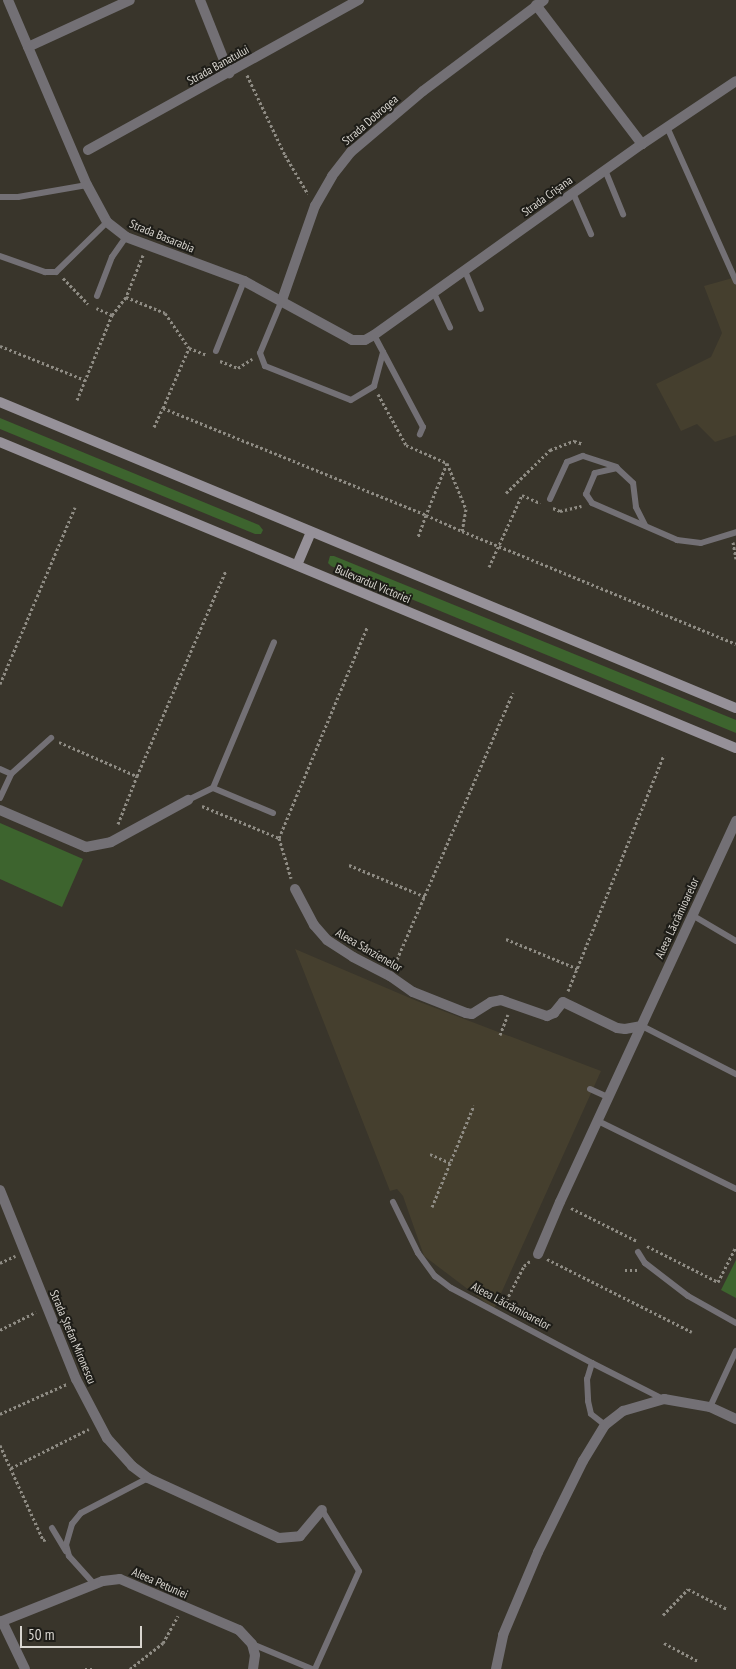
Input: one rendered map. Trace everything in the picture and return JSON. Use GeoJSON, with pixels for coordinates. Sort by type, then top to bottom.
{"type":"FeatureCollection","features":[{"type":"Feature","properties":{"kind":"main road","name":"Bulevardul Victoriei"},"geometry":{"type":"LineString","coordinates":[[0,402],[736,708]]}},
{"type":"Feature","properties":{"kind":"main road","name":"Bulevardul Victoriei"},"geometry":{"type":"LineString","coordinates":[[0,442],[736,748]]}},
{"type":"Feature","properties":{"kind":"main road"},"geometry":{"type":"LineString","coordinates":[[297,566],[311,532]]}},
{"type":"Feature","properties":{"kind":"street","name":"Strada Basarabia"},"geometry":{"type":"LineString","coordinates":[[8,0],[87,185],[107,222],[126,237],[244,281],[282,300],[345,338],[358,341],[374,335]]}},
{"type":"Feature","properties":{"kind":"street"},"geometry":{"type":"LineString","coordinates":[[28,47],[130,0]]}},
{"type":"Feature","properties":{"kind":"street"},"geometry":{"type":"LineString","coordinates":[[200,0],[229,73]]}},
{"type":"Feature","properties":{"kind":"street","name":"Strada Banatului"},"geometry":{"type":"LineString","coordinates":[[88,150],[359,0]]}},
{"type":"Feature","properties":{"kind":"street","name":"Strada Dobrogea"},"geometry":{"type":"LineString","coordinates":[[282,300],[315,206],[332,176],[351,152],[423,91],[540,2],[642,144]]}},
{"type":"Feature","properties":{"kind":"street","name":"Strada Crișana"},"geometry":{"type":"LineString","coordinates":[[374,335],[605,170],[736,80]]}},
{"type":"Feature","properties":{"kind":"street"},"geometry":{"type":"LineString","coordinates":[[0,810],[86,847],[111,842],[188,800]]}},
{"type":"Feature","properties":{"kind":"street","name":"Aleea Lăcrămioarelor"},"geometry":{"type":"LineString","coordinates":[[538,1254],[550,1223],[736,820]]}},
{"type":"Feature","properties":{"kind":"street","name":"Aleea Sânzienelor"},"geometry":{"type":"LineString","coordinates":[[294,889],[314,925],[327,940],[353,957],[390,976],[412,992],[466,1013],[480,1010],[496,1000],[547,1016],[554,1013],[563,1002]]}},
{"type":"Feature","properties":{"kind":"street"},"geometry":{"type":"LineString","coordinates":[[563,1002],[618,1028],[625,1029],[642,1026]]}},
{"type":"Feature","properties":{"kind":"street","name":"Strada Ștefan Mironescu"},"geometry":{"type":"LineString","coordinates":[[0,1190],[76,1379],[106,1438],[132,1466],[148,1478]]}},
{"type":"Feature","properties":{"kind":"street"},"geometry":{"type":"LineString","coordinates":[[496,1669],[503,1635],[538,1552],[583,1461],[605,1425],[623,1410],[664,1400],[710,1407],[736,1420]]}},
{"type":"Feature","properties":{"kind":"street"},"geometry":{"type":"LineString","coordinates":[[148,1478],[279,1538],[300,1536],[322,1510]]}},
{"type":"Feature","properties":{"kind":"street","name":"Aleea Petuniei"},"geometry":{"type":"LineString","coordinates":[[1,1622],[95,1585],[113,1579],[120,1579],[239,1630],[248,1637],[252,1644]]}},
{"type":"Feature","properties":{"kind":"street"},"geometry":{"type":"LineString","coordinates":[[1,1622],[25,1669]]}},
{"type":"Feature","properties":{"kind":"street"},"geometry":{"type":"LineString","coordinates":[[252,1644],[255,1654],[253,1669]]}},
{"type":"Feature","properties":{"kind":"lane"},"geometry":{"type":"LineString","coordinates":[[667,127],[736,281]]}},
{"type":"Feature","properties":{"kind":"lane"},"geometry":{"type":"LineString","coordinates":[[605,170],[623,214]]}},
{"type":"Feature","properties":{"kind":"lane"},"geometry":{"type":"LineString","coordinates":[[0,197],[18,197],[87,185]]}},
{"type":"Feature","properties":{"kind":"lane"},"geometry":{"type":"LineString","coordinates":[[573,193],[591,234]]}},
{"type":"Feature","properties":{"kind":"lane"},"geometry":{"type":"LineString","coordinates":[[0,256],[45,272],[56,272],[107,222]]}},
{"type":"Feature","properties":{"kind":"lane"},"geometry":{"type":"LineString","coordinates":[[97,296],[112,257],[126,237]]}},
{"type":"Feature","properties":{"kind":"lane"},"geometry":{"type":"LineString","coordinates":[[465,271],[482,309]]}},
{"type":"Feature","properties":{"kind":"lane"},"geometry":{"type":"LineString","coordinates":[[216,351],[244,281]]}},
{"type":"Feature","properties":{"kind":"lane"},"geometry":{"type":"LineString","coordinates":[[434,293],[450,328]]}},
{"type":"Feature","properties":{"kind":"lane"},"geometry":{"type":"LineString","coordinates":[[282,300],[260,353],[265,366],[351,400],[374,386],[382,352]]}},
{"type":"Feature","properties":{"kind":"lane"},"geometry":{"type":"LineString","coordinates":[[374,335],[422,427],[420,434]]}},
{"type":"Feature","properties":{"kind":"lane"},"geometry":{"type":"LineString","coordinates":[[550,499],[567,462],[583,456],[617,468],[633,483],[636,507],[645,525]]}},
{"type":"Feature","properties":{"kind":"lane"},"geometry":{"type":"LineString","coordinates":[[617,468],[595,473],[586,494],[592,503],[677,540],[701,543],[736,532]]}},
{"type":"Feature","properties":{"kind":"lane"},"geometry":{"type":"LineString","coordinates":[[188,800],[213,788],[274,642]]}},
{"type":"Feature","properties":{"kind":"lane"},"geometry":{"type":"LineString","coordinates":[[0,798],[11,774],[51,738]]}},
{"type":"Feature","properties":{"kind":"lane"},"geometry":{"type":"LineString","coordinates":[[0,769],[11,774]]}},
{"type":"Feature","properties":{"kind":"lane"},"geometry":{"type":"LineString","coordinates":[[213,788],[273,813]]}},
{"type":"Feature","properties":{"kind":"lane"},"geometry":{"type":"LineString","coordinates":[[692,915],[736,941]]}},
{"type":"Feature","properties":{"kind":"lane"},"geometry":{"type":"LineString","coordinates":[[642,1026],[736,1074]]}},
{"type":"Feature","properties":{"kind":"lane"},"geometry":{"type":"LineString","coordinates":[[590,1089],[608,1098]]}},
{"type":"Feature","properties":{"kind":"lane"},"geometry":{"type":"LineString","coordinates":[[598,1121],[736,1189]]}},
{"type":"Feature","properties":{"kind":"lane","name":"Aleea Lăcrămioarelor"},"geometry":{"type":"LineString","coordinates":[[393,1202],[418,1253],[435,1276],[450,1288],[664,1400]]}},
{"type":"Feature","properties":{"kind":"lane"},"geometry":{"type":"LineString","coordinates":[[638,1252],[645,1263],[688,1296],[736,1323]]}},
{"type":"Feature","properties":{"kind":"lane"},"geometry":{"type":"LineString","coordinates":[[710,1407],[736,1351]]}},
{"type":"Feature","properties":{"kind":"lane"},"geometry":{"type":"LineString","coordinates":[[592,1363],[587,1380],[588,1401],[591,1414],[605,1425]]}},
{"type":"Feature","properties":{"kind":"lane"},"geometry":{"type":"LineString","coordinates":[[69,1556],[66,1545],[68,1535],[72,1524],[81,1514],[148,1478]]}},
{"type":"Feature","properties":{"kind":"lane"},"geometry":{"type":"LineString","coordinates":[[252,1644],[314,1669],[359,1571],[322,1510]]}},
{"type":"Feature","properties":{"kind":"lane"},"geometry":{"type":"LineString","coordinates":[[52,1528],[69,1556],[95,1585]]}},
{"type":"Feature","properties":{"kind":"path"},"geometry":{"type":"LineString","coordinates":[[242,66],[285,155],[315,206]]}},
{"type":"Feature","properties":{"kind":"path"},"geometry":{"type":"LineString","coordinates":[[77,400],[112,315],[126,297],[146,245]]}},
{"type":"Feature","properties":{"kind":"path"},"geometry":{"type":"LineString","coordinates":[[56,272],[88,304],[112,315]]}},
{"type":"Feature","properties":{"kind":"path"},"geometry":{"type":"LineString","coordinates":[[126,297],[165,313],[189,348],[238,368],[260,353]]}},
{"type":"Feature","properties":{"kind":"path"},"geometry":{"type":"LineString","coordinates":[[0,346],[85,380]]}},
{"type":"Feature","properties":{"kind":"path"},"geometry":{"type":"LineString","coordinates":[[154,428],[189,348]]}},
{"type":"Feature","properties":{"kind":"path"},"geometry":{"type":"LineString","coordinates":[[374,386],[406,446],[447,463],[466,509],[462,531]]}},
{"type":"Feature","properties":{"kind":"path"},"geometry":{"type":"LineString","coordinates":[[163,408],[736,644]]}},
{"type":"Feature","properties":{"kind":"path"},"geometry":{"type":"LineString","coordinates":[[418,537],[447,463]]}},
{"type":"Feature","properties":{"kind":"path"},"geometry":{"type":"LineString","coordinates":[[489,567],[522,495],[560,511],[592,503]]}},
{"type":"Feature","properties":{"kind":"path"},"geometry":{"type":"LineString","coordinates":[[0,684],[75,507]]}},
{"type":"Feature","properties":{"kind":"path"},"geometry":{"type":"LineString","coordinates":[[111,842],[137,776],[226,570]]}},
{"type":"Feature","properties":{"kind":"path"},"geometry":{"type":"LineString","coordinates":[[294,889],[279,838],[367,628]]}},
{"type":"Feature","properties":{"kind":"path"},"geometry":{"type":"LineString","coordinates":[[390,976],[514,692]]}},
{"type":"Feature","properties":{"kind":"path"},"geometry":{"type":"LineString","coordinates":[[51,738],[137,776]]}},
{"type":"Feature","properties":{"kind":"path"},"geometry":{"type":"LineString","coordinates":[[563,1002],[664,755]]}},
{"type":"Feature","properties":{"kind":"path"},"geometry":{"type":"LineString","coordinates":[[188,800],[279,838]]}},
{"type":"Feature","properties":{"kind":"path"},"geometry":{"type":"LineString","coordinates":[[349,865],[426,897]]}},
{"type":"Feature","properties":{"kind":"path"},"geometry":{"type":"LineString","coordinates":[[506,939],[578,969]]}},
{"type":"Feature","properties":{"kind":"path"},"geometry":{"type":"LineString","coordinates":[[500,1035],[512,1004]]}},
{"type":"Feature","properties":{"kind":"path"},"geometry":{"type":"LineString","coordinates":[[432,1207],[474,1105]]}},
{"type":"Feature","properties":{"kind":"path"},"geometry":{"type":"LineString","coordinates":[[430,1154],[450,1163]]}},
{"type":"Feature","properties":{"kind":"path"},"geometry":{"type":"LineString","coordinates":[[718,1282],[736,1247]]}},
{"type":"Feature","properties":{"kind":"path"},"geometry":{"type":"LineString","coordinates":[[499,1314],[524,1266],[538,1254],[692,1332]]}},
{"type":"Feature","properties":{"kind":"path"},"geometry":{"type":"LineString","coordinates":[[0,1330],[46,1307]]}},
{"type":"Feature","properties":{"kind":"path"},"geometry":{"type":"LineString","coordinates":[[0,1414],[76,1379]]}},
{"type":"Feature","properties":{"kind":"path"},"geometry":{"type":"LineString","coordinates":[[11,1468],[99,1424]]}},
{"type":"Feature","properties":{"kind":"path"},"geometry":{"type":"LineString","coordinates":[[0,1444],[43,1540],[57,1536]]}},
{"type":"Feature","properties":{"kind":"path"},"geometry":{"type":"LineString","coordinates":[[663,1615],[688,1589],[727,1608]]}},
{"type":"Feature","properties":{"kind":"path"},"geometry":{"type":"LineString","coordinates":[[130,1669],[163,1642],[183,1607]]}},
{"type":"Feature","properties":{"kind":"path"},"geometry":{"type":"LineString","coordinates":[[664,1643],[698,1661]]}},
{"type":"Feature","properties":{"kind":"path"},"geometry":{"type":"LineString","coordinates":[[84,1669],[92,1669]]}},
{"type":"Feature","properties":{"kind":"shaded area"},"geometry":{"type":"Polygon","coordinates":[[[736,277],[736,435],[715,442],[697,424],[681,431],[656,384],[711,357],[722,333],[704,286],[736,277]]]}},
{"type":"Feature","properties":{"kind":"shaded area"},"geometry":{"type":"Polygon","coordinates":[[[295,949],[417,1001],[601,1071],[494,1309],[424,1256],[403,1196],[397,1189],[390,1191],[295,949]]]}},
{"type":"Feature","properties":{"kind":"green space"},"geometry":{"type":"Polygon","coordinates":[[[0,418],[259,525],[263,530],[261,534],[255,534],[0,429],[0,418]]]}},
{"type":"Feature","properties":{"kind":"green space"},"geometry":{"type":"Polygon","coordinates":[[[330,556],[736,720],[736,733],[331,566],[328,563],[330,556]]]}},
{"type":"Feature","properties":{"kind":"green space"},"geometry":{"type":"Polygon","coordinates":[[[0,823],[83,859],[62,907],[0,879],[0,823]]]}},
{"type":"Feature","properties":{"kind":"green space"},"geometry":{"type":"Polygon","coordinates":[[[736,1260],[736,1298],[721,1290],[736,1260]]]}}]}
